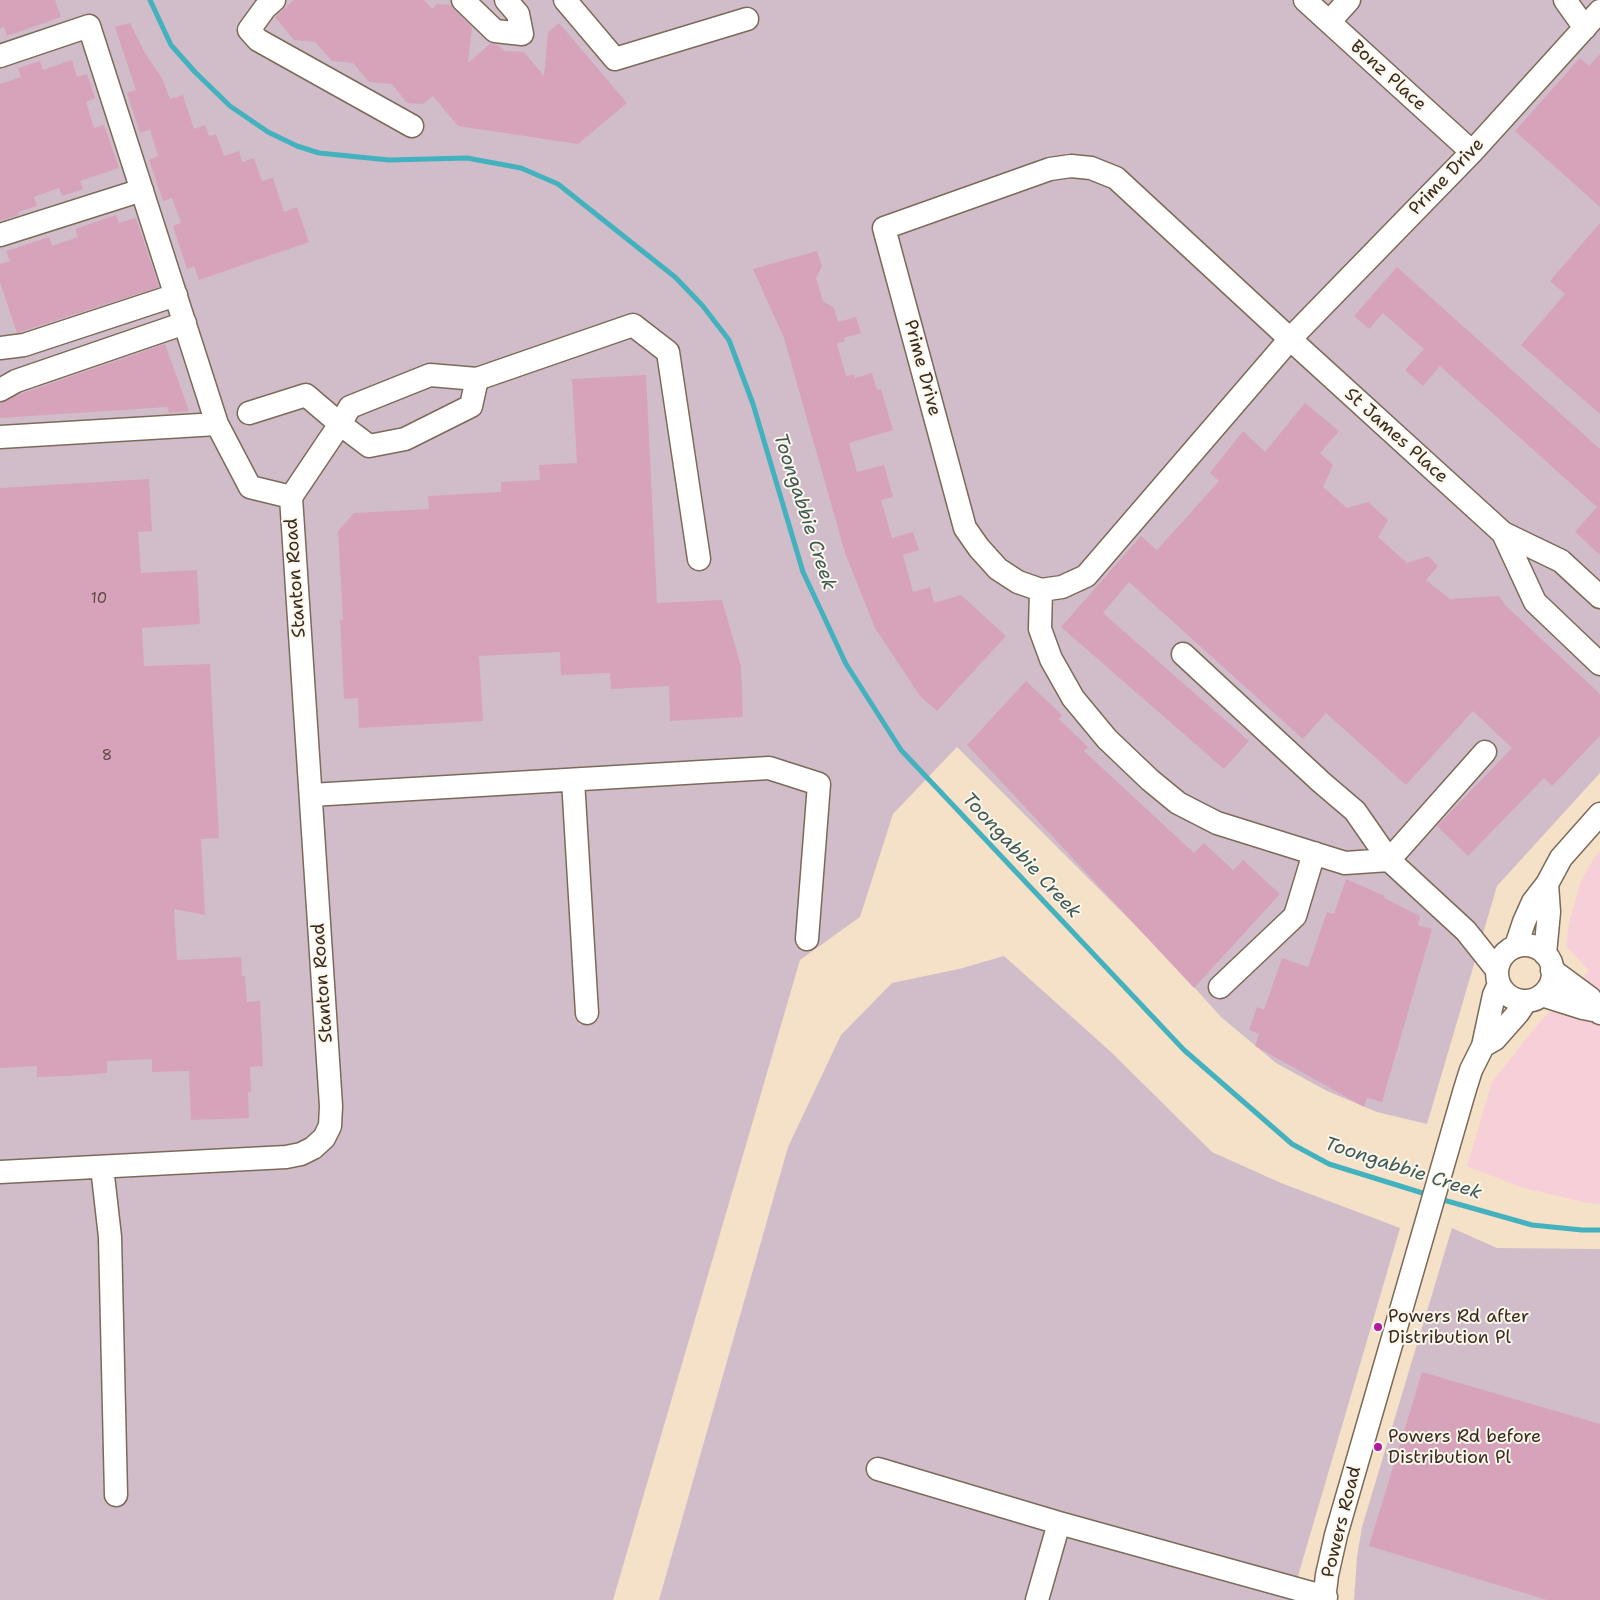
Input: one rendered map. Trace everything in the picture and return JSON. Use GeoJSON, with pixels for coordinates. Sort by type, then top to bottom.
{"type":"FeatureCollection","features":[{"type":"Feature","properties":{"kind":"street"},"geometry":{"type":"LineString","coordinates":[[274,0],[265,8],[249,30],[258,40],[412,126]]}},
{"type":"Feature","properties":{"kind":"street"},"geometry":{"type":"LineString","coordinates":[[463,0],[495,31],[522,34],[518,14],[506,0]]}},
{"type":"Feature","properties":{"kind":"street"},"geometry":{"type":"LineString","coordinates":[[565,0],[615,59],[747,19]]}},
{"type":"Feature","properties":{"kind":"street","name":"Bonz Place"},"geometry":{"type":"LineString","coordinates":[[1305,0],[1472,152]]}},
{"type":"Feature","properties":{"kind":"street"},"geometry":{"type":"LineString","coordinates":[[1329,22],[1349,0]]}},
{"type":"Feature","properties":{"kind":"street"},"geometry":{"type":"LineString","coordinates":[[1565,0],[1585,28]]}},
{"type":"Feature","properties":{"kind":"street","name":"Prime Drive"},"geometry":{"type":"LineString","coordinates":[[1290,339],[1116,178],[1090,168],[1071,166],[1050,169],[884,228],[965,528],[979,548],[998,569],[1018,582],[1041,590],[1062,587],[1086,576],[1290,339],[1472,152],[1600,11]]}},
{"type":"Feature","properties":{"kind":"street"},"geometry":{"type":"LineString","coordinates":[[0,56],[89,26],[217,424],[250,487],[291,497],[350,407],[430,375],[477,379],[633,325],[668,352],[699,559]]}},
{"type":"Feature","properties":{"kind":"street"},"geometry":{"type":"LineString","coordinates":[[0,235],[142,190]]}},
{"type":"Feature","properties":{"kind":"street"},"geometry":{"type":"LineString","coordinates":[[0,348],[24,346],[176,295]]}},
{"type":"Feature","properties":{"kind":"street"},"geometry":{"type":"LineString","coordinates":[[0,390],[16,381],[185,322]]}},
{"type":"Feature","properties":{"kind":"street","name":"St James Place"},"geometry":{"type":"LineString","coordinates":[[1290,339],[1503,533]]}},
{"type":"Feature","properties":{"kind":"street"},"geometry":{"type":"LineString","coordinates":[[248,414],[306,395],[369,446],[405,439],[471,406],[477,379]]}},
{"type":"Feature","properties":{"kind":"street"},"geometry":{"type":"LineString","coordinates":[[0,437],[217,424]]}},
{"type":"Feature","properties":{"kind":"street","name":"Stanton Road"},"geometry":{"type":"LineString","coordinates":[[0,1172],[286,1157],[301,1154],[313,1148],[324,1138],[330,1126],[331,1106],[291,497]]}},
{"type":"Feature","properties":{"kind":"street"},"geometry":{"type":"LineString","coordinates":[[1503,533],[1561,561],[1600,597]]}},
{"type":"Feature","properties":{"kind":"street"},"geometry":{"type":"LineString","coordinates":[[1503,533],[1535,602],[1600,664]]}},
{"type":"Feature","properties":{"kind":"street"},"geometry":{"type":"LineString","coordinates":[[1041,590],[1040,630],[1051,659],[1073,698],[1107,739],[1150,780],[1178,803],[1217,823],[1345,863],[1389,860],[1485,752]]}},
{"type":"Feature","properties":{"kind":"street"},"geometry":{"type":"LineString","coordinates":[[1184,654],[1355,811],[1389,860],[1466,931],[1498,977],[1504,991],[1510,997],[1518,1000],[1534,998],[1599,1012]]}},
{"type":"Feature","properties":{"kind":"street"},"geometry":{"type":"LineString","coordinates":[[310,795],[769,768],[819,784],[807,939]]}},
{"type":"Feature","properties":{"kind":"street"},"geometry":{"type":"LineString","coordinates":[[573,780],[587,1013]]}},
{"type":"Feature","properties":{"kind":"street"},"geometry":{"type":"LineString","coordinates":[[1498,977],[1500,959],[1512,948],[1533,902],[1547,884],[1562,858],[1600,814]]}},
{"type":"Feature","properties":{"kind":"street"},"geometry":{"type":"LineString","coordinates":[[1220,987],[1295,916],[1314,853]]}},
{"type":"Feature","properties":{"kind":"street"},"geometry":{"type":"LineString","coordinates":[[1534,998],[1548,988],[1552,979],[1548,962],[1549,912],[1547,884]]}},
{"type":"Feature","properties":{"kind":"street"},"geometry":{"type":"LineString","coordinates":[[1466,931],[1512,948],[1531,946],[1539,949],[1548,962],[1590,998],[1599,1012]]}},
{"type":"Feature","properties":{"kind":"street","name":"Powers Road"},"geometry":{"type":"LineString","coordinates":[[1326,1599],[1327,1575],[1336,1535],[1447,1149],[1471,1070],[1483,1046],[1498,977]]}},
{"type":"Feature","properties":{"kind":"street","name":"Powers Road"},"geometry":{"type":"LineString","coordinates":[[1483,1046],[1495,1039],[1534,998]]}},
{"type":"Feature","properties":{"kind":"street"},"geometry":{"type":"LineString","coordinates":[[102,1167],[110,1237],[116,1495]]}},
{"type":"Feature","properties":{"kind":"street"},"geometry":{"type":"LineString","coordinates":[[878,1469],[1326,1599]]}},
{"type":"Feature","properties":{"kind":"street"},"geometry":{"type":"LineString","coordinates":[[1037,1600],[1059,1523]]}},
{"type":"Feature","properties":{"kind":"shaded area"},"geometry":{"type":"Polygon","coordinates":[[[0,0],[1600,0],[1600,773],[1497,886],[1427,1124],[1377,1112],[1327,1091],[1276,1063],[1221,1017],[1166,956],[957,747],[893,814],[860,917],[800,960],[613,1600],[0,1600],[0,0]]]}},
{"type":"Feature","properties":{"kind":"shaded area"},"geometry":{"type":"Polygon","coordinates":[[[1600,851],[1600,1204],[1588,1203],[1520,1187],[1467,1166],[1492,1082],[1539,1023],[1589,971],[1566,946],[1569,923],[1581,881],[1600,851]]]}},
{"type":"Feature","properties":{"kind":"shaded area"},"geometry":{"type":"Polygon","coordinates":[[[1004,956],[1111,1052],[1212,1152],[1281,1183],[1400,1228],[1291,1600],[659,1600],[788,1147],[841,1035],[892,983],[959,969],[1004,956]]]}},
{"type":"Feature","properties":{"kind":"shaded area"},"geometry":{"type":"Polygon","coordinates":[[[1452,1228],[1497,1248],[1600,1249],[1600,1600],[1354,1600],[1357,1557],[1362,1527],[1452,1228]]]}},
{"type":"Feature","properties":{"kind":"building"},"geometry":{"type":"Polygon","coordinates":[[[0,0],[55,0],[61,17],[7,36],[4,27],[0,29],[0,0]]]}},
{"type":"Feature","properties":{"kind":"building"},"geometry":{"type":"Polygon","coordinates":[[[294,0],[424,0],[432,9],[437,4],[451,5],[472,27],[468,63],[491,43],[498,45],[504,51],[524,52],[544,76],[548,32],[559,23],[627,103],[578,144],[458,126],[433,96],[423,104],[407,103],[392,84],[369,82],[353,63],[332,61],[315,42],[294,40],[275,17],[294,0]]]}},
{"type":"Feature","properties":{"kind":"building"},"geometry":{"type":"Polygon","coordinates":[[[130,23],[145,53],[162,78],[170,99],[183,95],[194,129],[205,125],[209,136],[216,134],[224,156],[239,151],[242,162],[254,158],[262,181],[273,178],[284,212],[297,207],[309,242],[199,280],[194,266],[187,269],[173,226],[181,223],[172,198],[163,201],[149,160],[158,156],[150,130],[140,133],[127,93],[136,90],[115,27],[130,23]]]}},
{"type":"Feature","properties":{"kind":"building"},"geometry":{"type":"Polygon","coordinates":[[[1600,54],[1600,207],[1515,131],[1580,58],[1589,66],[1600,54]]]}},
{"type":"Feature","properties":{"kind":"building"},"geometry":{"type":"Polygon","coordinates":[[[72,60],[77,77],[87,74],[95,98],[86,102],[94,128],[104,125],[119,168],[80,181],[83,189],[62,196],[59,188],[34,197],[37,206],[18,212],[19,215],[0,221],[0,84],[21,77],[18,68],[40,61],[43,70],[72,60]]]}},
{"type":"Feature","properties":{"kind":"building"},"geometry":{"type":"Polygon","coordinates":[[[116,215],[119,223],[136,218],[159,287],[17,333],[0,282],[0,264],[10,261],[6,251],[49,237],[52,246],[78,237],[75,229],[116,215]]]}},
{"type":"Feature","properties":{"kind":"building"},"geometry":{"type":"Polygon","coordinates":[[[1600,223],[1600,414],[1521,345],[1565,294],[1550,281],[1600,223]]]}},
{"type":"Feature","properties":{"kind":"building"},"geometry":{"type":"Polygon","coordinates":[[[817,251],[822,266],[816,278],[823,301],[834,308],[838,322],[856,317],[861,333],[844,338],[845,341],[837,344],[846,376],[854,374],[855,378],[872,373],[877,390],[881,389],[893,430],[849,443],[857,472],[884,465],[893,497],[881,500],[892,538],[913,532],[919,550],[903,555],[913,592],[930,587],[934,603],[961,595],[1006,636],[937,711],[920,696],[875,628],[845,553],[784,338],[753,269],[817,251]]]}},
{"type":"Feature","properties":{"kind":"building"},"geometry":{"type":"Polygon","coordinates":[[[1397,267],[1600,449],[1600,555],[1575,532],[1597,507],[1440,366],[1423,386],[1405,370],[1424,349],[1383,313],[1369,329],[1354,316],[1397,267]]]}},
{"type":"Feature","properties":{"kind":"building"},"geometry":{"type":"Polygon","coordinates":[[[165,344],[189,411],[169,413],[168,407],[0,418],[0,403],[17,395],[165,344]]]}},
{"type":"Feature","properties":{"kind":"building"},"geometry":{"type":"Polygon","coordinates":[[[646,375],[657,603],[722,600],[741,666],[743,717],[670,721],[669,686],[611,689],[610,673],[561,675],[560,652],[479,656],[483,721],[359,728],[358,698],[344,699],[340,620],[343,620],[338,531],[354,513],[429,509],[428,496],[501,492],[501,482],[540,480],[539,465],[577,463],[572,379],[646,375]]]}},
{"type":"Feature","properties":{"kind":"building"},"geometry":{"type":"Polygon","coordinates":[[[1305,403],[1339,431],[1320,453],[1333,465],[1323,487],[1347,508],[1368,502],[1388,520],[1378,537],[1407,563],[1428,556],[1438,566],[1426,580],[1450,599],[1499,596],[1506,606],[1600,694],[1600,736],[1552,786],[1544,778],[1468,856],[1437,826],[1512,748],[1473,711],[1406,785],[1326,713],[1303,739],[1129,582],[1103,613],[1249,741],[1224,769],[1061,627],[1141,536],[1157,550],[1219,481],[1210,473],[1243,431],[1265,452],[1305,403]]]}},
{"type":"Feature","properties":{"kind":"building"},"geometry":{"type":"Polygon","coordinates":[[[149,479],[152,531],[138,532],[141,573],[197,570],[200,624],[142,628],[144,666],[210,664],[219,838],[201,839],[205,915],[174,909],[177,960],[241,957],[242,976],[245,976],[247,1002],[260,1001],[263,1066],[250,1067],[251,1092],[248,1092],[249,1118],[191,1120],[189,1071],[152,1072],[152,1059],[107,1061],[107,1073],[69,1076],[37,1077],[37,1066],[0,1068],[0,488],[149,479]]]}},
{"type":"Feature","properties":{"kind":"building"},"geometry":{"type":"Polygon","coordinates":[[[1026,681],[1062,715],[1059,719],[1088,747],[1084,751],[1194,853],[1204,843],[1233,870],[1243,860],[1280,894],[1194,988],[967,745],[1026,681]]]}},
{"type":"Feature","properties":{"kind":"building"},"geometry":{"type":"Polygon","coordinates":[[[1346,879],[1385,896],[1384,898],[1420,916],[1418,925],[1432,929],[1382,1102],[1367,1098],[1364,1107],[1255,1046],[1259,1034],[1249,1030],[1257,1007],[1264,1010],[1282,958],[1308,967],[1327,912],[1334,914],[1346,879]]]}},
{"type":"Feature","properties":{"kind":"building"},"geometry":{"type":"Polygon","coordinates":[[[1422,1372],[1600,1424],[1600,1600],[1547,1600],[1369,1546],[1422,1372]]]}},
{"type":"Feature","properties":{"kind":"waterway","name":"Toongabbie Creek"},"geometry":{"type":"LineString","coordinates":[[150,0],[171,45],[195,72],[230,106],[268,132],[297,146],[319,153],[389,160],[467,158],[521,168],[558,184],[675,277],[702,305],[729,340],[753,404],[803,572],[846,664],[901,750],[1184,1050],[1292,1144],[1329,1164],[1429,1195]]}},
{"type":"Feature","properties":{"kind":"waterway","name":"Toongabbie Creek"},"geometry":{"type":"LineString","coordinates":[[1440,1199],[1532,1225],[1600,1230]]}},
{"type":"Feature","properties":{"kind":"place","name":"Powers Rd after Distribution Pl"},"geometry":{"type":"Point","coordinates":[1378,1327]}},
{"type":"Feature","properties":{"kind":"place","name":"Powers Rd before Distribution Pl"},"geometry":{"type":"Point","coordinates":[1378,1447]}}]}
